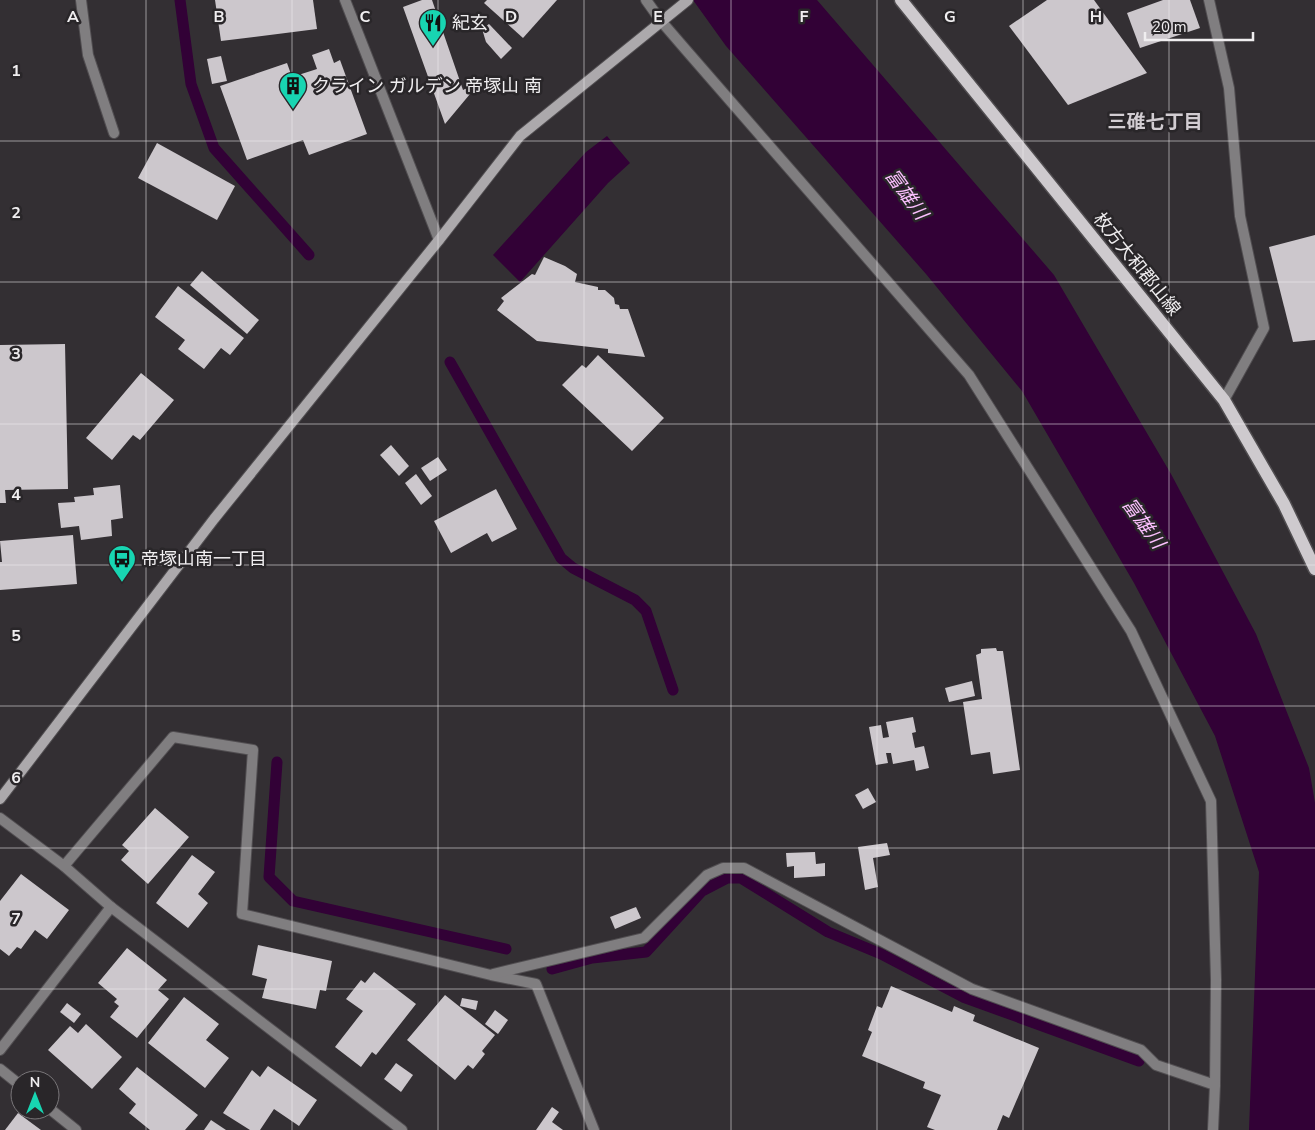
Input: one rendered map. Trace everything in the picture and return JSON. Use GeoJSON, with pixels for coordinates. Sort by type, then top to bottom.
{"type":"FeatureCollection","features":[{"type":"Feature","properties":{"kind":"main road","name":"枚方大和郡山線"},"geometry":{"type":"LineString","coordinates":[[902,0],[1224,400],[1284,504],[1315,569]]}},
{"type":"Feature","properties":{"kind":"street"},"geometry":{"type":"LineString","coordinates":[[81,0],[88,55],[114,133]]}},
{"type":"Feature","properties":{"kind":"street"},"geometry":{"type":"LineString","coordinates":[[345,0],[439,240]]}},
{"type":"Feature","properties":{"kind":"street"},"geometry":{"type":"LineString","coordinates":[[646,0],[665,18],[969,375],[1131,631],[1211,801],[1216,980],[1213,1130]]}},
{"type":"Feature","properties":{"kind":"street"},"geometry":{"type":"LineString","coordinates":[[0,799],[214,519],[439,240],[520,136],[688,0]]}},
{"type":"Feature","properties":{"kind":"street"},"geometry":{"type":"LineString","coordinates":[[1209,0],[1229,88],[1240,216],[1264,328],[1224,400]]}},
{"type":"Feature","properties":{"kind":"street"},"geometry":{"type":"LineString","coordinates":[[64,866],[173,737],[253,750],[242,914],[491,975],[536,984],[594,1130]]}},
{"type":"Feature","properties":{"kind":"street"},"geometry":{"type":"LineString","coordinates":[[0,818],[64,866],[111,907],[402,1130]]}},
{"type":"Feature","properties":{"kind":"street"},"geometry":{"type":"LineString","coordinates":[[491,975],[644,938],[707,875],[724,868],[744,868],[972,989],[1141,1050],[1156,1065],[1215,1085]]}},
{"type":"Feature","properties":{"kind":"street"},"geometry":{"type":"LineString","coordinates":[[0,1050],[111,907]]}},
{"type":"Feature","properties":{"kind":"street"},"geometry":{"type":"LineString","coordinates":[[60,1117],[76,1130]]}},
{"type":"Feature","properties":{"kind":"water","name":"富雄川"},"geometry":{"type":"Polygon","coordinates":[[[693,0],[817,0],[1054,275],[1171,474],[1256,634],[1309,768],[1315,803],[1315,1130],[1249,1130],[1259,872],[1215,736],[1134,583],[1022,391],[926,274],[726,46],[693,0]]]}},
{"type":"Feature","properties":{"kind":"water"},"geometry":{"type":"Polygon","coordinates":[[[607,136],[630,163],[608,183],[520,282],[493,255],[586,152],[607,136]]]}},
{"type":"Feature","properties":{"kind":"building"},"geometry":{"type":"Polygon","coordinates":[[[215,0],[313,0],[317,29],[221,41],[215,0]]]}},
{"type":"Feature","properties":{"kind":"building","name":"紀玄"},"geometry":{"type":"Polygon","coordinates":[[[422,0],[432,0],[463,90],[469,87],[470,94],[445,124],[403,7],[422,0]]]}},
{"type":"Feature","properties":{"kind":"building"},"geometry":{"type":"Polygon","coordinates":[[[487,0],[557,0],[523,38],[484,3],[487,0]]]}},
{"type":"Feature","properties":{"kind":"building"},"geometry":{"type":"Polygon","coordinates":[[[1047,0],[1094,0],[1147,73],[1068,105],[1009,26],[1047,0]]]}},
{"type":"Feature","properties":{"kind":"building"},"geometry":{"type":"Polygon","coordinates":[[[1163,0],[1190,0],[1200,28],[1140,48],[1127,13],[1163,0]]]}},
{"type":"Feature","properties":{"kind":"building"},"geometry":{"type":"Polygon","coordinates":[[[489,24],[512,48],[501,59],[486,42],[482,29],[489,24]]]}},
{"type":"Feature","properties":{"kind":"building","name":"クライン ガルデン 帝塚山 南"},"geometry":{"type":"Polygon","coordinates":[[[329,49],[334,63],[340,60],[367,134],[309,155],[303,140],[247,160],[220,86],[287,63],[292,77],[317,69],[312,55],[329,49]]]}},
{"type":"Feature","properties":{"kind":"building"},"geometry":{"type":"Polygon","coordinates":[[[221,56],[227,81],[212,84],[207,59],[221,56]]]}},
{"type":"Feature","properties":{"kind":"building"},"geometry":{"type":"Polygon","coordinates":[[[157,143],[235,186],[217,220],[138,178],[157,143]]]}},
{"type":"Feature","properties":{"kind":"building"},"geometry":{"type":"Polygon","coordinates":[[[1315,235],[1315,340],[1293,342],[1269,247],[1315,235]]]}},
{"type":"Feature","properties":{"kind":"building"},"geometry":{"type":"Polygon","coordinates":[[[544,257],[565,266],[577,274],[575,282],[598,287],[598,290],[605,290],[614,298],[615,304],[619,305],[620,309],[628,309],[645,357],[608,353],[608,349],[537,341],[497,310],[504,301],[501,298],[532,274],[535,275],[544,257]]]}},
{"type":"Feature","properties":{"kind":"building"},"geometry":{"type":"Polygon","coordinates":[[[202,271],[259,320],[247,334],[190,285],[202,271]]]}},
{"type":"Feature","properties":{"kind":"building"},"geometry":{"type":"Polygon","coordinates":[[[178,286],[244,338],[230,355],[221,348],[204,369],[178,349],[185,340],[155,317],[178,286]]]}},
{"type":"Feature","properties":{"kind":"building"},"geometry":{"type":"Polygon","coordinates":[[[65,344],[68,489],[5,490],[6,503],[0,503],[0,345],[65,344]]]}},
{"type":"Feature","properties":{"kind":"building"},"geometry":{"type":"Polygon","coordinates":[[[598,355],[664,418],[632,451],[562,385],[582,365],[586,368],[598,355]]]}},
{"type":"Feature","properties":{"kind":"building"},"geometry":{"type":"Polygon","coordinates":[[[141,373],[174,400],[140,440],[133,435],[112,460],[86,438],[141,373]]]}},
{"type":"Feature","properties":{"kind":"building"},"geometry":{"type":"Polygon","coordinates":[[[391,445],[409,466],[399,476],[380,455],[391,445]]]}},
{"type":"Feature","properties":{"kind":"building"},"geometry":{"type":"Polygon","coordinates":[[[438,457],[447,470],[430,481],[421,468],[438,457]]]}},
{"type":"Feature","properties":{"kind":"building"},"geometry":{"type":"Polygon","coordinates":[[[416,474],[432,496],[421,505],[405,483],[416,474]]]}},
{"type":"Feature","properties":{"kind":"building"},"geometry":{"type":"Polygon","coordinates":[[[120,485],[123,518],[111,520],[112,536],[81,540],[79,526],[61,528],[58,503],[75,502],[74,497],[94,495],[93,488],[120,485]]]}},
{"type":"Feature","properties":{"kind":"building"},"geometry":{"type":"Polygon","coordinates":[[[496,489],[517,529],[492,542],[487,533],[451,553],[434,521],[496,489]]]}},
{"type":"Feature","properties":{"kind":"building"},"geometry":{"type":"Polygon","coordinates":[[[73,535],[77,584],[0,590],[0,562],[2,562],[0,541],[73,535]]]}},
{"type":"Feature","properties":{"kind":"building"},"geometry":{"type":"Polygon","coordinates":[[[996,648],[997,651],[1003,651],[1020,770],[993,774],[990,752],[971,755],[963,702],[982,699],[976,655],[981,653],[981,649],[996,648]]]}},
{"type":"Feature","properties":{"kind":"building"},"geometry":{"type":"Polygon","coordinates":[[[972,681],[975,696],[949,702],[945,688],[972,681]]]}},
{"type":"Feature","properties":{"kind":"building"},"geometry":{"type":"Polygon","coordinates":[[[913,717],[916,732],[912,733],[915,748],[924,746],[929,768],[916,771],[914,760],[893,764],[891,753],[886,753],[888,763],[876,765],[869,727],[881,725],[883,738],[889,737],[886,722],[913,717]]]}},
{"type":"Feature","properties":{"kind":"building"},"geometry":{"type":"Polygon","coordinates":[[[868,788],[876,802],[863,809],[855,795],[868,788]]]}},
{"type":"Feature","properties":{"kind":"building"},"geometry":{"type":"Polygon","coordinates":[[[155,808],[189,837],[148,884],[121,860],[129,851],[122,845],[155,808]]]}},
{"type":"Feature","properties":{"kind":"building"},"geometry":{"type":"Polygon","coordinates":[[[887,843],[890,855],[873,858],[878,887],[865,890],[858,847],[887,843]]]}},
{"type":"Feature","properties":{"kind":"building"},"geometry":{"type":"Polygon","coordinates":[[[815,852],[816,864],[825,863],[825,876],[794,878],[794,866],[787,867],[786,853],[815,852]]]}},
{"type":"Feature","properties":{"kind":"building"},"geometry":{"type":"Polygon","coordinates":[[[192,855],[215,872],[198,894],[208,903],[188,928],[156,903],[192,855]]]}},
{"type":"Feature","properties":{"kind":"building"},"geometry":{"type":"Polygon","coordinates":[[[21,874],[69,910],[47,939],[35,930],[21,949],[17,947],[9,956],[0,949],[0,901],[21,874]]]}},
{"type":"Feature","properties":{"kind":"building"},"geometry":{"type":"Polygon","coordinates":[[[636,907],[641,918],[615,929],[610,917],[636,907]]]}},
{"type":"Feature","properties":{"kind":"building"},"geometry":{"type":"Polygon","coordinates":[[[258,945],[332,961],[326,991],[320,990],[316,1009],[262,998],[267,979],[252,975],[258,945]]]}},
{"type":"Feature","properties":{"kind":"building"},"geometry":{"type":"Polygon","coordinates":[[[127,948],[167,980],[158,990],[169,999],[137,1038],[110,1017],[119,1006],[114,1002],[117,999],[98,983],[127,948]]]}},
{"type":"Feature","properties":{"kind":"building"},"geometry":{"type":"Polygon","coordinates":[[[374,972],[416,1004],[376,1055],[372,1052],[361,1067],[335,1047],[363,1011],[346,999],[361,980],[365,983],[374,972]]]}},
{"type":"Feature","properties":{"kind":"building"},"geometry":{"type":"Polygon","coordinates":[[[891,986],[952,1012],[954,1006],[975,1015],[973,1021],[1039,1048],[1009,1118],[1003,1115],[997,1130],[935,1130],[927,1127],[941,1095],[923,1088],[925,1082],[862,1056],[872,1032],[868,1030],[877,1006],[882,1008],[891,986]]]}},
{"type":"Feature","properties":{"kind":"building"},"geometry":{"type":"Polygon","coordinates":[[[445,995],[495,1035],[482,1051],[485,1054],[473,1069],[468,1065],[455,1080],[407,1040],[445,995]]]}},
{"type":"Feature","properties":{"kind":"building"},"geometry":{"type":"Polygon","coordinates":[[[184,997],[219,1024],[206,1040],[229,1058],[205,1088],[148,1043],[184,997]]]}},
{"type":"Feature","properties":{"kind":"building"},"geometry":{"type":"Polygon","coordinates":[[[462,998],[478,1001],[476,1010],[460,1006],[462,998]]]}},
{"type":"Feature","properties":{"kind":"building"},"geometry":{"type":"Polygon","coordinates":[[[67,1003],[81,1014],[74,1023],[60,1012],[67,1003]]]}},
{"type":"Feature","properties":{"kind":"building"},"geometry":{"type":"Polygon","coordinates":[[[495,1010],[508,1020],[498,1034],[485,1024],[495,1010]]]}},
{"type":"Feature","properties":{"kind":"building"},"geometry":{"type":"Polygon","coordinates":[[[86,1024],[122,1057],[92,1089],[48,1050],[70,1026],[78,1033],[86,1024]]]}},
{"type":"Feature","properties":{"kind":"building"},"geometry":{"type":"Polygon","coordinates":[[[396,1063],[413,1075],[401,1092],[384,1079],[396,1063]]]}},
{"type":"Feature","properties":{"kind":"building"},"geometry":{"type":"Polygon","coordinates":[[[268,1066],[317,1100],[299,1126],[274,1109],[260,1130],[250,1130],[223,1113],[252,1070],[260,1077],[268,1066]]]}},
{"type":"Feature","properties":{"kind":"building"},"geometry":{"type":"Polygon","coordinates":[[[137,1067],[198,1115],[185,1130],[150,1130],[129,1113],[136,1104],[119,1089],[137,1067]]]}},
{"type":"Feature","properties":{"kind":"building"},"geometry":{"type":"Polygon","coordinates":[[[552,1107],[559,1112],[552,1122],[563,1130],[536,1130],[552,1107]]]}},
{"type":"Feature","properties":{"kind":"building"},"geometry":{"type":"Polygon","coordinates":[[[13,1120],[27,1120],[41,1130],[5,1130],[13,1120]]]}},
{"type":"Feature","properties":{"kind":"building"},"geometry":{"type":"Polygon","coordinates":[[[211,1120],[226,1130],[204,1130],[211,1120]]]}},
{"type":"Feature","properties":{"kind":"waterway"},"geometry":{"type":"LineString","coordinates":[[180,0],[191,84],[214,148],[309,255]]}},
{"type":"Feature","properties":{"kind":"waterway"},"geometry":{"type":"LineString","coordinates":[[450,362],[561,558],[573,568],[635,600],[646,611],[673,690]]}},
{"type":"Feature","properties":{"kind":"waterway"},"geometry":{"type":"LineString","coordinates":[[277,762],[269,877],[293,901],[506,949]]}},
{"type":"Feature","properties":{"kind":"waterway"},"geometry":{"type":"LineString","coordinates":[[552,969],[592,958],[646,952],[702,891],[727,878],[741,878],[828,932],[881,954],[963,997],[1139,1061]]}},
{"type":"Feature","properties":{"kind":"place","name":"紀玄"},"geometry":{"type":"Point","coordinates":[433,47]}},
{"type":"Feature","properties":{"kind":"place","name":"クライン ガルデン 帝塚山 南"},"geometry":{"type":"Point","coordinates":[293,110]}},
{"type":"Feature","properties":{"kind":"place","name":"帝塚山南一丁目"},"geometry":{"type":"Point","coordinates":[122,583]}},
{"type":"Feature","properties":{"kind":"district","name":"三碓七丁目"},"geometry":{"type":"Point","coordinates":[1155,121]}}]}
